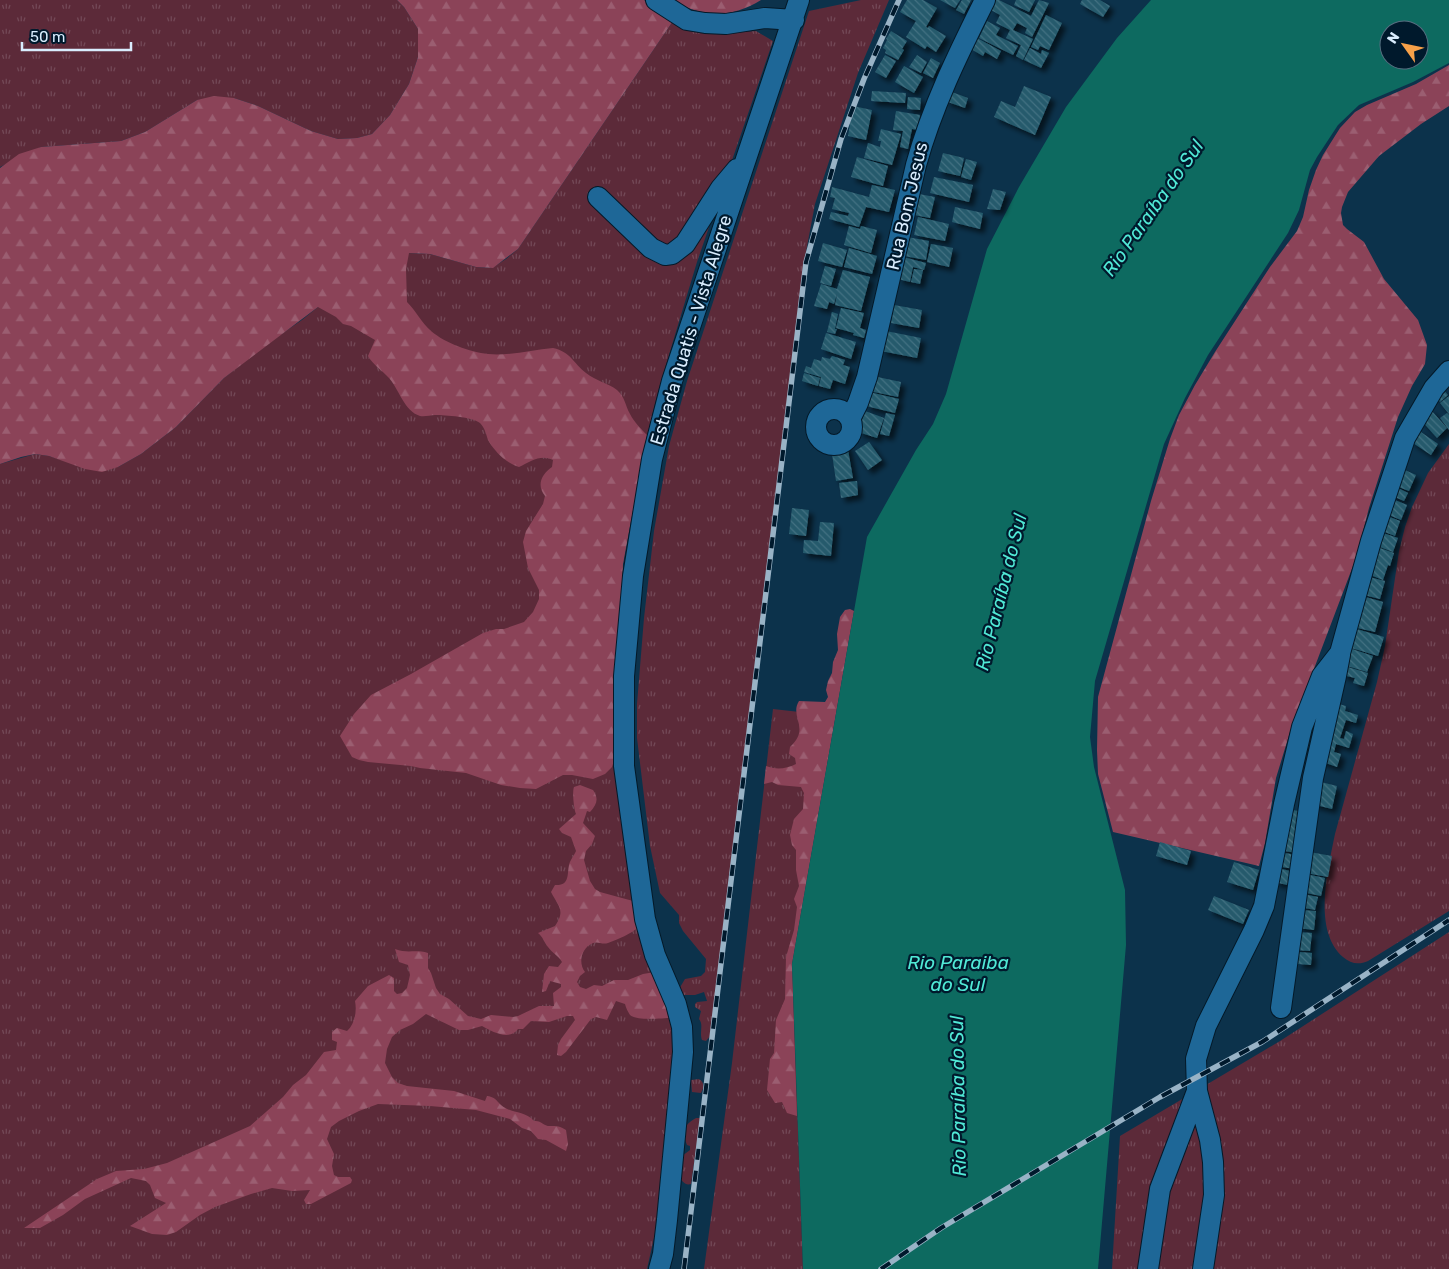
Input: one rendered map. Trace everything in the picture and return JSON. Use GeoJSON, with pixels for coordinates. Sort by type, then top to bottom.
{"type":"FeatureCollection","features":[{"type":"Feature","properties":{"kind":"street"},"geometry":{"type":"LineString","coordinates":[[656,0],[687,20],[705,23],[726,24],[765,18],[794,20]]}},
{"type":"Feature","properties":{"kind":"street","name":"Estrada Quatis - Vista Alegre"},"geometry":{"type":"LineString","coordinates":[[662,1264],[681,1085],[682,1027],[676,1004],[655,955],[645,919],[624,766],[624,676],[633,576],[652,459],[672,381],[745,160],[794,20],[799,0]]}},
{"type":"Feature","properties":{"kind":"street","name":"Rua Bom Jesus"},"geometry":{"type":"LineString","coordinates":[[850,419],[868,377],[925,133],[948,76],[985,0]]}},
{"type":"Feature","properties":{"kind":"street"},"geometry":{"type":"LineString","coordinates":[[598,198],[651,248],[666,255],[672,254],[685,244],[721,188],[745,160]]}},
{"type":"Feature","properties":{"kind":"street"},"geometry":{"type":"LineString","coordinates":[[1281,1008],[1312,778],[1340,652],[1370,541],[1405,438],[1429,395],[1449,371]]}},
{"type":"Feature","properties":{"kind":"street"},"geometry":{"type":"LineString","coordinates":[[1203,1269],[1214,1196],[1213,1162],[1210,1140],[1197,1091],[1196,1059],[1206,1026],[1264,906],[1284,804],[1302,727],[1322,676],[1340,652]]}},
{"type":"Feature","properties":{"kind":"street"},"geometry":{"type":"LineString","coordinates":[[1148,1269],[1160,1189],[1197,1091]]}},
{"type":"Feature","properties":{"kind":"green space"},"geometry":{"type":"Polygon","coordinates":[[[0,0],[397,0],[404,7],[418,29],[418,57],[409,84],[390,115],[372,134],[357,138],[338,139],[311,131],[258,106],[234,98],[197,100],[145,132],[121,141],[41,147],[0,167],[0,0]]]}},
{"type":"Feature","properties":{"kind":"green space"},"geometry":{"type":"Polygon","coordinates":[[[397,0],[644,0],[673,21],[518,249],[493,268],[476,267],[430,254],[409,253],[406,269],[407,302],[427,328],[437,335],[458,346],[488,354],[512,354],[553,348],[564,352],[590,376],[620,393],[628,411],[647,435],[623,564],[616,682],[616,754],[612,767],[605,774],[593,779],[563,775],[536,789],[520,788],[501,785],[466,773],[368,762],[352,757],[340,736],[354,714],[371,695],[483,633],[504,629],[524,622],[533,612],[539,599],[539,590],[528,568],[523,542],[526,531],[543,504],[545,496],[541,488],[541,480],[552,467],[553,460],[540,458],[519,467],[505,460],[497,453],[480,423],[459,417],[420,416],[414,413],[406,405],[389,378],[368,356],[375,340],[351,326],[343,324],[336,317],[318,307],[224,378],[176,427],[141,454],[118,467],[102,472],[85,469],[49,456],[35,454],[0,464],[0,168],[19,154],[41,147],[121,141],[145,132],[197,100],[214,96],[234,98],[258,106],[311,131],[338,139],[357,138],[372,134],[390,115],[409,84],[418,57],[418,29],[404,7],[397,0]]]}},
{"type":"Feature","properties":{"kind":"green space"},"geometry":{"type":"Polygon","coordinates":[[[671,0],[761,0],[738,10],[716,13],[694,10],[671,0]]]}},
{"type":"Feature","properties":{"kind":"green space"},"geometry":{"type":"Polygon","coordinates":[[[861,0],[889,0],[858,73],[815,204],[805,257],[711,1035],[706,1041],[702,1040],[701,1037],[699,1019],[701,1011],[695,1007],[697,1002],[707,1001],[704,992],[695,995],[682,995],[679,989],[685,979],[701,976],[705,972],[706,959],[683,931],[679,923],[679,915],[660,893],[650,846],[637,738],[637,704],[644,618],[654,531],[669,446],[687,381],[809,11],[861,0]]]}},
{"type":"Feature","properties":{"kind":"green space"},"geometry":{"type":"Polygon","coordinates":[[[673,21],[741,32],[756,31],[773,41],[697,262],[659,388],[633,491],[623,564],[616,682],[674,1038],[656,1229],[647,1269],[0,1269],[0,464],[35,454],[65,461],[118,467],[141,454],[176,427],[224,378],[340,289],[408,253],[430,254],[476,267],[492,268],[506,259],[518,249],[673,21]]]}},
{"type":"Feature","properties":{"kind":"green space"},"geometry":{"type":"Polygon","coordinates":[[[1449,65],[1449,106],[1421,124],[1379,156],[1348,192],[1342,207],[1343,225],[1364,242],[1384,279],[1418,320],[1427,345],[1425,364],[1412,386],[1398,417],[1369,508],[1356,558],[1290,732],[1276,778],[1265,843],[1259,866],[1113,832],[1098,774],[1098,697],[1151,501],[1179,415],[1215,352],[1270,267],[1297,231],[1303,217],[1316,170],[1340,128],[1355,112],[1367,105],[1416,84],[1449,65]]]}},
{"type":"Feature","properties":{"kind":"green space"},"geometry":{"type":"Polygon","coordinates":[[[1449,444],[1449,911],[1368,961],[1355,963],[1343,957],[1333,945],[1328,931],[1325,899],[1329,864],[1335,834],[1377,682],[1385,646],[1399,551],[1405,527],[1428,473],[1449,444]]]}},
{"type":"Feature","properties":{"kind":"green space"},"geometry":{"type":"Polygon","coordinates":[[[850,609],[854,611],[792,964],[797,1116],[787,1113],[782,1102],[775,1103],[767,1090],[770,1059],[774,1053],[776,1020],[785,999],[786,957],[794,930],[797,907],[794,899],[799,886],[796,870],[796,850],[792,845],[790,835],[794,819],[803,809],[804,793],[801,787],[778,785],[772,782],[764,784],[766,766],[781,768],[796,764],[795,758],[789,754],[790,747],[799,734],[796,712],[799,701],[825,702],[828,697],[826,690],[838,650],[837,634],[840,617],[845,610],[850,609]]]}},
{"type":"Feature","properties":{"kind":"green space"},"geometry":{"type":"Polygon","coordinates":[[[773,709],[835,716],[792,964],[803,1269],[704,1269],[732,1063],[773,709]]]}},
{"type":"Feature","properties":{"kind":"green space"},"geometry":{"type":"Polygon","coordinates":[[[580,785],[593,790],[597,799],[590,812],[587,811],[583,823],[595,836],[592,844],[586,851],[584,860],[590,881],[595,889],[600,892],[633,901],[639,927],[608,943],[589,945],[583,952],[581,960],[585,972],[577,982],[580,987],[586,989],[594,985],[602,986],[614,980],[628,980],[655,972],[671,1018],[643,1019],[633,1017],[629,1014],[625,1004],[616,1001],[607,1020],[596,1017],[591,1019],[561,1056],[557,1055],[558,1045],[575,1020],[573,1016],[549,1022],[531,1021],[523,1029],[518,1029],[514,1033],[506,1035],[496,1033],[482,1026],[468,1030],[459,1030],[426,1014],[392,1037],[387,1049],[385,1063],[392,1077],[398,1083],[407,1086],[454,1091],[485,1101],[487,1096],[490,1096],[509,1110],[526,1115],[534,1121],[548,1126],[562,1128],[566,1130],[568,1144],[566,1151],[546,1140],[538,1139],[531,1131],[522,1128],[510,1119],[476,1110],[378,1104],[359,1111],[331,1127],[327,1139],[334,1154],[332,1166],[334,1175],[350,1177],[352,1180],[351,1183],[311,1204],[306,1204],[304,1200],[310,1190],[292,1191],[272,1188],[215,1207],[176,1232],[167,1235],[152,1234],[130,1226],[166,1203],[155,1198],[150,1185],[146,1181],[131,1178],[85,1199],[63,1215],[40,1228],[24,1228],[97,1179],[116,1171],[144,1169],[167,1163],[250,1126],[306,1075],[324,1052],[336,1050],[337,1042],[332,1040],[332,1032],[337,1028],[347,1031],[350,1028],[355,1017],[355,1001],[368,986],[389,975],[394,978],[394,991],[397,994],[402,993],[407,988],[410,975],[408,965],[399,962],[395,949],[428,953],[428,968],[436,988],[440,994],[449,999],[468,1016],[481,1019],[491,1015],[513,1017],[539,1006],[554,1006],[553,993],[561,987],[561,984],[550,981],[546,991],[542,992],[544,974],[549,966],[558,967],[562,962],[538,933],[555,926],[560,916],[560,908],[551,892],[555,885],[563,884],[565,881],[568,876],[570,863],[576,851],[571,837],[562,833],[559,829],[576,814],[573,789],[580,785]]]}},
{"type":"Feature","properties":{"kind":"green space"},"geometry":{"type":"Polygon","coordinates":[[[1449,932],[1449,1269],[1112,1269],[1120,1136],[1280,1041],[1449,932]]]}},
{"type":"Feature","properties":{"kind":"green space"},"geometry":{"type":"Polygon","coordinates":[[[699,1079],[703,1085],[701,1093],[692,1092],[691,1080],[699,1079]]]}},
{"type":"Feature","properties":{"kind":"green space"},"geometry":{"type":"Polygon","coordinates":[[[696,1118],[700,1118],[700,1121],[691,1184],[687,1184],[678,1177],[682,1156],[690,1150],[684,1133],[688,1123],[696,1118]]]}},
{"type":"Feature","properties":{"kind":"water","name":"Rio Paraiba do Sul"},"geometry":{"type":"Polygon","coordinates":[[[1151,0],[1449,0],[1449,63],[1413,82],[1359,105],[1338,125],[1310,170],[1299,210],[1288,233],[1208,355],[1185,398],[1164,444],[1095,681],[1090,737],[1094,767],[1125,890],[1126,945],[1098,1269],[803,1269],[792,964],[867,537],[916,450],[933,424],[946,394],[987,249],[1019,187],[1066,107],[1117,38],[1151,0]]]}},
{"type":"Feature","properties":{"kind":"building"},"geometry":{"type":"Polygon","coordinates":[[[907,0],[923,0],[937,8],[926,27],[928,28],[929,26],[946,36],[936,52],[927,46],[925,49],[906,37],[916,21],[900,12],[907,0]]]}},
{"type":"Feature","properties":{"kind":"building"},"geometry":{"type":"Polygon","coordinates":[[[940,0],[960,0],[955,8],[940,0]]]}},
{"type":"Feature","properties":{"kind":"building"},"geometry":{"type":"Polygon","coordinates":[[[962,0],[971,0],[964,14],[956,10],[962,0]]]}},
{"type":"Feature","properties":{"kind":"building"},"geometry":{"type":"Polygon","coordinates":[[[996,0],[1031,16],[1039,0],[1049,3],[1032,37],[1025,33],[1027,28],[1017,23],[1013,30],[1033,39],[1023,60],[1016,56],[1021,45],[1006,38],[1010,30],[996,23],[1000,15],[991,10],[996,0]]]}},
{"type":"Feature","properties":{"kind":"building"},"geometry":{"type":"Polygon","coordinates":[[[1016,0],[1035,0],[1029,12],[1014,5],[1016,0]]]}},
{"type":"Feature","properties":{"kind":"building"},"geometry":{"type":"Polygon","coordinates":[[[1082,0],[1100,0],[1110,6],[1103,17],[1080,4],[1082,0]]]}},
{"type":"Feature","properties":{"kind":"building"},"geometry":{"type":"Polygon","coordinates":[[[1046,15],[1062,23],[1049,50],[1040,46],[1038,50],[1031,47],[1046,15]]]}},
{"type":"Feature","properties":{"kind":"building"},"geometry":{"type":"Polygon","coordinates":[[[987,21],[1000,28],[996,35],[1018,46],[1013,55],[979,38],[987,21]]]}},
{"type":"Feature","properties":{"kind":"building"},"geometry":{"type":"Polygon","coordinates":[[[891,31],[907,41],[902,49],[886,39],[891,31]]]}},
{"type":"Feature","properties":{"kind":"building"},"geometry":{"type":"Polygon","coordinates":[[[977,38],[1001,51],[997,59],[985,52],[983,56],[971,49],[977,38]]]}},
{"type":"Feature","properties":{"kind":"building"},"geometry":{"type":"Polygon","coordinates":[[[887,40],[904,50],[898,60],[885,53],[886,50],[883,48],[887,40]]]}},
{"type":"Feature","properties":{"kind":"building"},"geometry":{"type":"Polygon","coordinates":[[[1030,48],[1041,54],[1042,50],[1049,53],[1041,68],[1024,60],[1030,48]]]}},
{"type":"Feature","properties":{"kind":"building"},"geometry":{"type":"Polygon","coordinates":[[[885,55],[896,61],[886,78],[875,72],[885,55]]]}},
{"type":"Feature","properties":{"kind":"building"},"geometry":{"type":"Polygon","coordinates":[[[917,55],[927,62],[921,73],[909,67],[917,55]]]}},
{"type":"Feature","properties":{"kind":"building"},"geometry":{"type":"Polygon","coordinates":[[[931,58],[940,63],[933,78],[923,73],[931,58]]]}},
{"type":"Feature","properties":{"kind":"building"},"geometry":{"type":"Polygon","coordinates":[[[904,66],[923,77],[914,93],[895,82],[904,66]]]}},
{"type":"Feature","properties":{"kind":"building"},"geometry":{"type":"Polygon","coordinates":[[[1024,86],[1051,97],[1035,135],[994,117],[1001,101],[1015,107],[1024,86]]]}},
{"type":"Feature","properties":{"kind":"building"},"geometry":{"type":"Polygon","coordinates":[[[872,91],[906,93],[905,103],[871,101],[872,91]]]}},
{"type":"Feature","properties":{"kind":"building"},"geometry":{"type":"Polygon","coordinates":[[[949,91],[968,98],[965,108],[945,101],[949,91]]]}},
{"type":"Feature","properties":{"kind":"building"},"geometry":{"type":"Polygon","coordinates":[[[908,97],[921,98],[920,110],[907,109],[908,97]]]}},
{"type":"Feature","properties":{"kind":"building"},"geometry":{"type":"Polygon","coordinates":[[[853,106],[872,110],[866,140],[848,136],[853,106]]]}},
{"type":"Feature","properties":{"kind":"building"},"geometry":{"type":"Polygon","coordinates":[[[896,111],[920,115],[918,130],[912,129],[908,149],[900,147],[903,131],[893,130],[896,111]]]}},
{"type":"Feature","properties":{"kind":"building"},"geometry":{"type":"Polygon","coordinates":[[[881,129],[901,134],[892,165],[864,158],[868,143],[880,147],[881,141],[878,141],[881,129]]]}},
{"type":"Feature","properties":{"kind":"building"},"geometry":{"type":"Polygon","coordinates":[[[943,153],[964,158],[960,176],[938,171],[943,153]]]}},
{"type":"Feature","properties":{"kind":"building"},"geometry":{"type":"Polygon","coordinates":[[[857,157],[888,166],[883,186],[851,177],[857,157]]]}},
{"type":"Feature","properties":{"kind":"building"},"geometry":{"type":"Polygon","coordinates":[[[966,159],[977,162],[971,180],[961,177],[966,159]]]}},
{"type":"Feature","properties":{"kind":"building"},"geometry":{"type":"Polygon","coordinates":[[[934,177],[973,185],[969,202],[930,193],[934,177]]]}},
{"type":"Feature","properties":{"kind":"building"},"geometry":{"type":"Polygon","coordinates":[[[872,185],[895,190],[889,212],[866,207],[859,227],[829,219],[831,212],[848,216],[849,213],[832,209],[835,198],[830,197],[832,187],[869,197],[872,185]]]}},
{"type":"Feature","properties":{"kind":"building"},"geometry":{"type":"Polygon","coordinates":[[[993,189],[1006,192],[1000,210],[987,209],[993,189]]]}},
{"type":"Feature","properties":{"kind":"building"},"geometry":{"type":"Polygon","coordinates":[[[919,194],[935,197],[930,218],[914,215],[919,194]]]}},
{"type":"Feature","properties":{"kind":"building"},"geometry":{"type":"Polygon","coordinates":[[[955,207],[983,213],[980,229],[952,222],[955,207]]]}},
{"type":"Feature","properties":{"kind":"building"},"geometry":{"type":"Polygon","coordinates":[[[918,217],[949,224],[945,241],[914,235],[918,217]]]}},
{"type":"Feature","properties":{"kind":"building"},"geometry":{"type":"Polygon","coordinates":[[[849,226],[860,229],[861,226],[877,230],[871,253],[844,245],[849,226]]]}},
{"type":"Feature","properties":{"kind":"building"},"geometry":{"type":"Polygon","coordinates":[[[907,237],[929,241],[926,260],[904,256],[907,237]]]}},
{"type":"Feature","properties":{"kind":"building"},"geometry":{"type":"Polygon","coordinates":[[[823,243],[847,250],[842,267],[818,261],[823,243]]]}},
{"type":"Feature","properties":{"kind":"building"},"geometry":{"type":"Polygon","coordinates":[[[931,244],[953,248],[949,267],[927,262],[931,244]]]}},
{"type":"Feature","properties":{"kind":"building"},"geometry":{"type":"Polygon","coordinates":[[[849,248],[877,256],[872,274],[844,267],[849,248]]]}},
{"type":"Feature","properties":{"kind":"building"},"geometry":{"type":"Polygon","coordinates":[[[903,257],[926,263],[924,270],[913,267],[910,282],[898,279],[903,257]]]}},
{"type":"Feature","properties":{"kind":"building"},"geometry":{"type":"Polygon","coordinates":[[[825,266],[836,269],[831,286],[820,283],[825,266]]]}},
{"type":"Feature","properties":{"kind":"building"},"geometry":{"type":"Polygon","coordinates":[[[914,269],[923,270],[920,284],[911,282],[914,269]]]}},
{"type":"Feature","properties":{"kind":"building"},"geometry":{"type":"Polygon","coordinates":[[[843,270],[870,277],[861,311],[835,305],[837,294],[834,304],[829,302],[827,309],[814,306],[821,284],[837,289],[843,270]]]}},
{"type":"Feature","properties":{"kind":"building"},"geometry":{"type":"Polygon","coordinates":[[[894,305],[922,310],[919,328],[891,323],[894,305]]]}},
{"type":"Feature","properties":{"kind":"building"},"geometry":{"type":"Polygon","coordinates":[[[841,308],[864,313],[860,328],[866,330],[864,338],[836,328],[841,308]]]}},
{"type":"Feature","properties":{"kind":"building"},"geometry":{"type":"Polygon","coordinates":[[[832,312],[838,314],[835,334],[827,332],[832,312]]]}},
{"type":"Feature","properties":{"kind":"building"},"geometry":{"type":"Polygon","coordinates":[[[886,331],[921,338],[917,358],[881,351],[886,331]]]}},
{"type":"Feature","properties":{"kind":"building"},"geometry":{"type":"Polygon","coordinates":[[[826,333],[856,342],[851,359],[821,349],[826,333]]]}},
{"type":"Feature","properties":{"kind":"building"},"geometry":{"type":"Polygon","coordinates":[[[832,356],[845,360],[843,365],[850,367],[845,384],[833,380],[830,389],[819,386],[821,377],[804,372],[806,366],[811,368],[814,359],[821,361],[822,357],[830,359],[832,356]]]}},
{"type":"Feature","properties":{"kind":"building"},"geometry":{"type":"Polygon","coordinates":[[[804,373],[820,378],[818,386],[802,381],[804,373]]]}},
{"type":"Feature","properties":{"kind":"building"},"geometry":{"type":"Polygon","coordinates":[[[873,376],[901,382],[898,397],[869,391],[873,376]]]}},
{"type":"Feature","properties":{"kind":"building"},"geometry":{"type":"Polygon","coordinates":[[[1443,389],[1448,395],[1440,402],[1435,396],[1443,389]]]}},
{"type":"Feature","properties":{"kind":"building"},"geometry":{"type":"Polygon","coordinates":[[[869,392],[899,399],[895,413],[866,406],[869,392]]]}},
{"type":"Feature","properties":{"kind":"building"},"geometry":{"type":"Polygon","coordinates":[[[1449,396],[1449,414],[1440,403],[1449,396]]]}},
{"type":"Feature","properties":{"kind":"building"},"geometry":{"type":"Polygon","coordinates":[[[1430,409],[1447,428],[1437,438],[1419,418],[1430,409]]]}},
{"type":"Feature","properties":{"kind":"building"},"geometry":{"type":"Polygon","coordinates":[[[865,411],[884,418],[877,438],[858,432],[865,411]]]}},
{"type":"Feature","properties":{"kind":"building"},"geometry":{"type":"Polygon","coordinates":[[[886,413],[895,415],[889,436],[880,434],[886,413]]]}},
{"type":"Feature","properties":{"kind":"building"},"geometry":{"type":"Polygon","coordinates":[[[1447,413],[1449,415],[1449,430],[1440,418],[1447,413]]]}},
{"type":"Feature","properties":{"kind":"building"},"geometry":{"type":"Polygon","coordinates":[[[1418,430],[1438,444],[1431,455],[1410,441],[1418,430]]]}},
{"type":"Feature","properties":{"kind":"building"},"geometry":{"type":"Polygon","coordinates":[[[869,442],[882,460],[868,470],[855,451],[869,442]]]}},
{"type":"Feature","properties":{"kind":"building"},"geometry":{"type":"Polygon","coordinates":[[[847,444],[853,478],[836,481],[831,447],[847,444]]]}},
{"type":"Feature","properties":{"kind":"building"},"geometry":{"type":"Polygon","coordinates":[[[1398,467],[1416,475],[1409,491],[1391,484],[1398,467]]]}},
{"type":"Feature","properties":{"kind":"building"},"geometry":{"type":"Polygon","coordinates":[[[857,481],[858,495],[841,498],[839,483],[857,481]]]}},
{"type":"Feature","properties":{"kind":"building"},"geometry":{"type":"Polygon","coordinates":[[[1392,485],[1408,493],[1404,501],[1388,494],[1392,485]]]}},
{"type":"Feature","properties":{"kind":"building"},"geometry":{"type":"Polygon","coordinates":[[[1390,498],[1407,505],[1401,520],[1384,513],[1390,498]]]}},
{"type":"Feature","properties":{"kind":"building"},"geometry":{"type":"Polygon","coordinates":[[[792,508],[809,510],[806,536],[789,534],[792,508]]]}},
{"type":"Feature","properties":{"kind":"building"},"geometry":{"type":"Polygon","coordinates":[[[1382,514],[1400,521],[1395,536],[1377,529],[1382,514]]]}},
{"type":"Feature","properties":{"kind":"building"},"geometry":{"type":"Polygon","coordinates":[[[820,522],[834,523],[831,556],[803,553],[804,540],[818,541],[820,522]]]}},
{"type":"Feature","properties":{"kind":"building"},"geometry":{"type":"Polygon","coordinates":[[[1377,531],[1398,538],[1393,552],[1372,544],[1377,531]]]}},
{"type":"Feature","properties":{"kind":"building"},"geometry":{"type":"Polygon","coordinates":[[[1374,546],[1394,553],[1383,580],[1365,573],[1370,559],[1380,562],[1370,558],[1374,546]]]}},
{"type":"Feature","properties":{"kind":"building"},"geometry":{"type":"Polygon","coordinates":[[[1365,576],[1385,581],[1380,599],[1360,594],[1365,576]]]}},
{"type":"Feature","properties":{"kind":"building"},"geometry":{"type":"Polygon","coordinates":[[[1362,596],[1383,602],[1375,632],[1353,627],[1362,596]]]}},
{"type":"Feature","properties":{"kind":"building"},"geometry":{"type":"Polygon","coordinates":[[[1353,628],[1384,637],[1378,656],[1348,647],[1353,628]]]}},
{"type":"Feature","properties":{"kind":"building"},"geometry":{"type":"Polygon","coordinates":[[[1349,648],[1373,656],[1367,672],[1344,665],[1349,648]]]}},
{"type":"Feature","properties":{"kind":"building"},"geometry":{"type":"Polygon","coordinates":[[[1344,666],[1368,673],[1364,686],[1353,683],[1355,678],[1342,675],[1344,666]]]}},
{"type":"Feature","properties":{"kind":"building"},"geometry":{"type":"Polygon","coordinates":[[[1335,703],[1346,706],[1345,711],[1358,715],[1356,723],[1346,720],[1340,738],[1344,739],[1346,731],[1353,734],[1349,748],[1336,744],[1334,752],[1341,754],[1337,767],[1317,760],[1335,703]]]}},
{"type":"Feature","properties":{"kind":"building"},"geometry":{"type":"Polygon","coordinates":[[[1307,725],[1319,729],[1312,749],[1301,745],[1307,725]]]}},
{"type":"Feature","properties":{"kind":"building"},"geometry":{"type":"Polygon","coordinates":[[[1317,781],[1337,786],[1332,809],[1312,804],[1317,781]]]}},
{"type":"Feature","properties":{"kind":"building"},"geometry":{"type":"Polygon","coordinates":[[[1287,809],[1304,812],[1296,853],[1279,850],[1287,809]]]}},
{"type":"Feature","properties":{"kind":"building"},"geometry":{"type":"Polygon","coordinates":[[[1160,842],[1191,851],[1187,865],[1156,856],[1160,842]]]}},
{"type":"Feature","properties":{"kind":"building"},"geometry":{"type":"Polygon","coordinates":[[[1304,851],[1332,856],[1328,877],[1300,872],[1304,851]]]}},
{"type":"Feature","properties":{"kind":"building"},"geometry":{"type":"Polygon","coordinates":[[[1278,852],[1297,855],[1295,869],[1275,866],[1278,852]]]}},
{"type":"Feature","properties":{"kind":"building"},"geometry":{"type":"Polygon","coordinates":[[[1234,862],[1259,870],[1253,890],[1227,882],[1234,862]]]}},
{"type":"Feature","properties":{"kind":"building"},"geometry":{"type":"Polygon","coordinates":[[[1277,868],[1295,872],[1292,886],[1274,882],[1277,868]]]}},
{"type":"Feature","properties":{"kind":"building"},"geometry":{"type":"Polygon","coordinates":[[[1306,874],[1325,878],[1321,896],[1302,892],[1306,874]]]}},
{"type":"Feature","properties":{"kind":"building"},"geometry":{"type":"Polygon","coordinates":[[[1303,894],[1318,897],[1315,910],[1300,907],[1303,894]]]}},
{"type":"Feature","properties":{"kind":"building"},"geometry":{"type":"Polygon","coordinates":[[[1214,896],[1249,910],[1243,924],[1208,910],[1214,896]]]}},
{"type":"Feature","properties":{"kind":"building"},"geometry":{"type":"Polygon","coordinates":[[[1300,910],[1316,911],[1314,930],[1298,928],[1300,910]]]}},
{"type":"Feature","properties":{"kind":"building"},"geometry":{"type":"Polygon","coordinates":[[[1296,932],[1312,933],[1310,951],[1294,950],[1296,932]]]}},
{"type":"Feature","properties":{"kind":"building"},"geometry":{"type":"Polygon","coordinates":[[[1299,952],[1312,953],[1311,965],[1298,964],[1299,952]]]}},
{"type":"Feature","properties":{"kind":"railway"},"geometry":{"type":"LineString","coordinates":[[684,1269],[806,262],[841,139],[864,79],[899,0]]}},
{"type":"Feature","properties":{"kind":"railway"},"geometry":{"type":"LineString","coordinates":[[881,1269],[941,1228],[1160,1097],[1262,1042],[1449,920]]}},
{"type":"Feature","properties":{"kind":"water label","name":"Rio Paraíba do Sul"},"geometry":{"type":"Point","coordinates":[1153,208]}},
{"type":"Feature","properties":{"kind":"water label","name":"Rio Paraíba do Sul"},"geometry":{"type":"Point","coordinates":[1001,592]}},
{"type":"Feature","properties":{"kind":"water label","name":"Rio Paraíba do Sul"},"geometry":{"type":"Point","coordinates":[958,1096]}}]}
